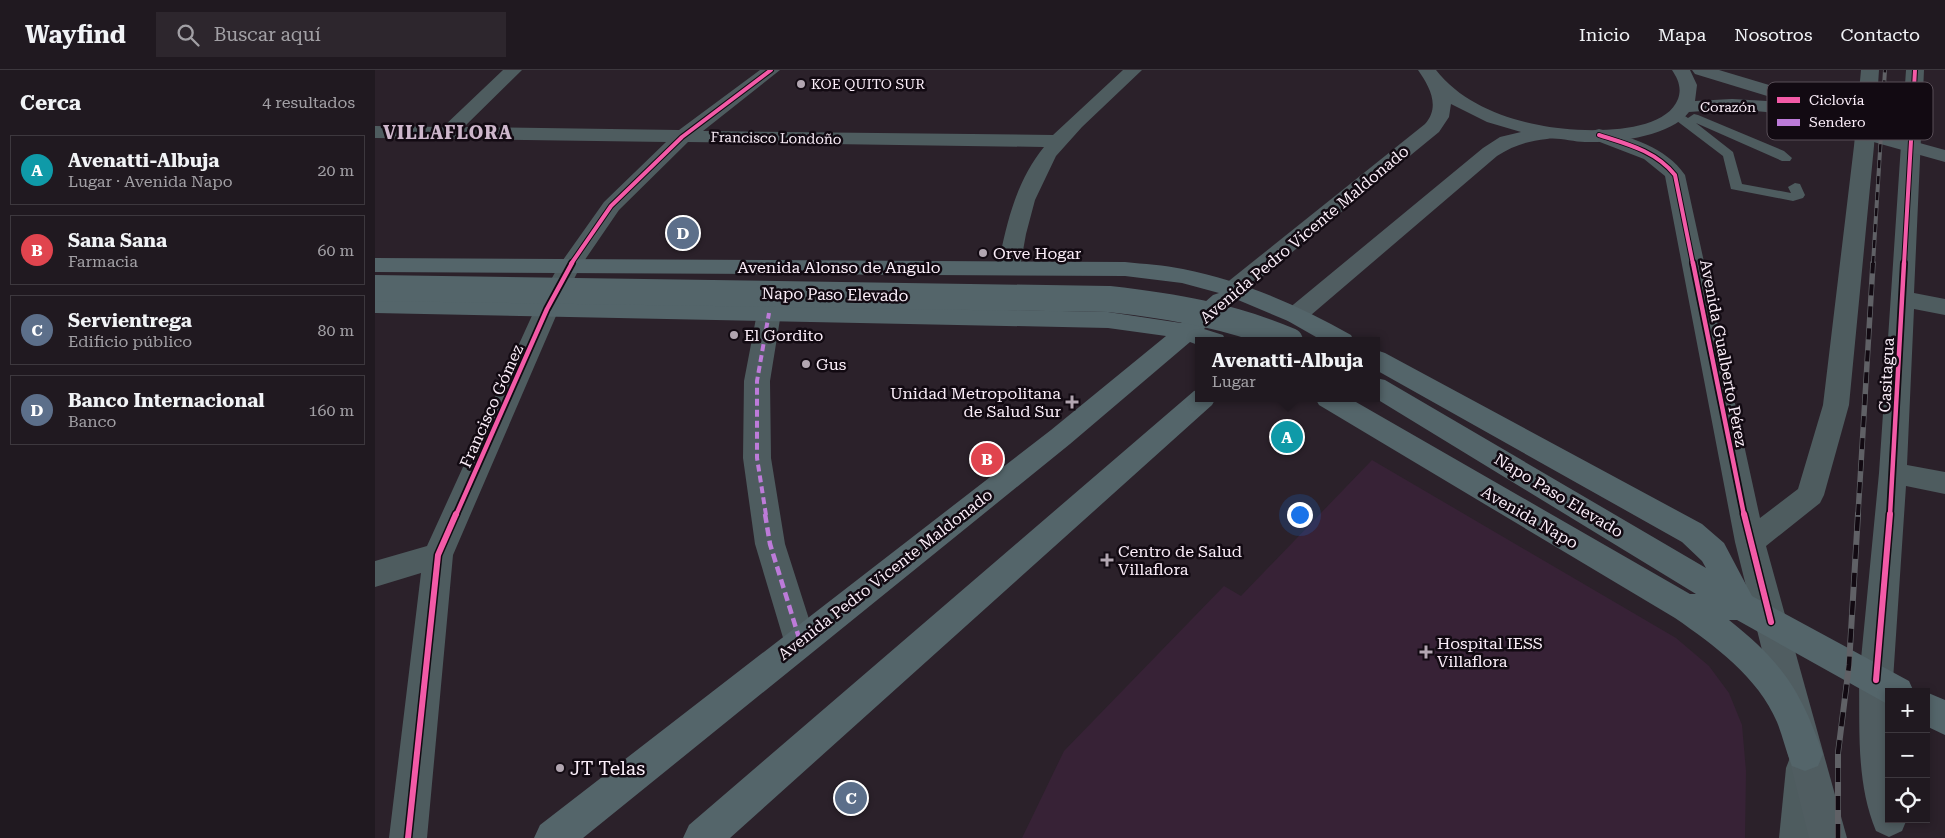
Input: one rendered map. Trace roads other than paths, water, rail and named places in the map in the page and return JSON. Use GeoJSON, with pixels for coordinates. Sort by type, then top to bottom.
{"type":"FeatureCollection","features":[{"type":"Feature","properties":{"kind":"main road"},"geometry":{"type":"LineString","coordinates":[[1432,77],[1452,97],[1489,116],[1525,127],[1553,132],[1599,135],[1645,129],[1663,123],[1681,111],[1690,92],[1686,76],[1681,70]]}},
{"type":"Feature","properties":{"kind":"main road","name":"Corazón"},"geometry":{"type":"LineString","coordinates":[[1701,70],[1767,91]]}},
{"type":"Feature","properties":{"kind":"main road","name":"Avenida Pedro Vicente Maldonado"},"geometry":{"type":"LineString","coordinates":[[553,838],[800,640],[1061,437],[1188,332],[1233,289],[1432,128],[1442,117],[1443,109],[1432,77]]}},
{"type":"Feature","properties":{"kind":"main road","name":"Corazón"},"geometry":{"type":"LineString","coordinates":[[1681,111],[1732,104],[1767,107]]}},
{"type":"Feature","properties":{"kind":"main road"},"geometry":{"type":"LineString","coordinates":[[1272,337],[1498,146],[1507,141],[1553,132]]}},
{"type":"Feature","properties":{"kind":"main road","name":"Corazón"},"geometry":{"type":"LineString","coordinates":[[1924,140],[1945,156]]}},
{"type":"Feature","properties":{"kind":"main road","name":"Avenida Alonso de Angulo"},"geometry":{"type":"LineString","coordinates":[[375,265],[1125,269],[1182,276],[1233,289],[1296,315]]}},
{"type":"Feature","properties":{"kind":"main road","name":"Napo Paso Elevado"},"geometry":{"type":"LineString","coordinates":[[375,288],[1109,299],[1138,302],[1211,315],[1247,325],[1279,337]]}},
{"type":"Feature","properties":{"kind":"main road"},"geometry":{"type":"LineString","coordinates":[[375,305],[1108,320],[1145,323],[1202,337]]}},
{"type":"Feature","properties":{"kind":"main road"},"geometry":{"type":"LineString","coordinates":[[1296,315],[1335,337]]}},
{"type":"Feature","properties":{"kind":"main road"},"geometry":{"type":"LineString","coordinates":[[1380,361],[1692,533],[1713,552],[1741,606]]}},
{"type":"Feature","properties":{"kind":"main road","name":"Napo Paso Elevado"},"geometry":{"type":"LineString","coordinates":[[1380,389],[1655,552],[1741,606]]}},
{"type":"Feature","properties":{"kind":"main road"},"geometry":{"type":"LineString","coordinates":[[702,838],[1198,402]]}},
{"type":"Feature","properties":{"kind":"main road","name":"Avenida Napo"},"geometry":{"type":"LineString","coordinates":[[1335,402],[1686,608],[1726,635],[1761,670],[1789,710],[1805,754]]}},
{"type":"Feature","properties":{"kind":"main road"},"geometry":{"type":"LineString","coordinates":[[1686,608],[1741,606],[1887,686],[1878,767],[1885,800]]}},
{"type":"Feature","properties":{"kind":"main road","name":"Avenida Gualberto Pérez"},"geometry":{"type":"LineString","coordinates":[[1771,622],[1828,838]]}},
{"type":"Feature","properties":{"kind":"main road"},"geometry":{"type":"LineString","coordinates":[[1930,710],[1945,718]]}},
{"type":"Feature","properties":{"kind":"main road"},"geometry":{"type":"LineString","coordinates":[[1890,823],[1893,838]]}},
{"type":"Feature","properties":{"kind":"street"},"geometry":{"type":"LineString","coordinates":[[448,133],[513,70]]}},
{"type":"Feature","properties":{"kind":"street","name":"Francisco Gómez"},"geometry":{"type":"LineString","coordinates":[[408,838],[438,555],[547,309],[569,267],[611,206],[682,138],[771,70]]}},
{"type":"Feature","properties":{"kind":"street"},"geometry":{"type":"LineString","coordinates":[[1009,267],[1013,238],[1021,211],[1031,186],[1058,141],[1133,70]]}},
{"type":"Feature","properties":{"kind":"street","name":"Francisco Londoño"},"geometry":{"type":"LineString","coordinates":[[375,132],[682,138],[1058,141]]}},
{"type":"Feature","properties":{"kind":"street","name":"Avenida Gualberto Pérez"},"geometry":{"type":"LineString","coordinates":[[1599,135],[1642,151],[1670,167],[1675,175],[1750,542],[1771,622]]}},
{"type":"Feature","properties":{"kind":"street"},"geometry":{"type":"LineString","coordinates":[[1750,542],[1810,495],[1836,405],[1874,140]]}},
{"type":"Feature","properties":{"kind":"street","name":"Casitagua"},"geometry":{"type":"LineString","coordinates":[[1887,686],[1893,473],[1903,299],[1917,140]]}},
{"type":"Feature","properties":{"kind":"street"},"geometry":{"type":"LineString","coordinates":[[1903,299],[1945,307]]}},
{"type":"Feature","properties":{"kind":"street"},"geometry":{"type":"LineString","coordinates":[[769,313],[757,381],[757,458],[770,544],[800,640]]}},
{"type":"Feature","properties":{"kind":"street"},"geometry":{"type":"LineString","coordinates":[[1893,473],[1945,483]]}},
{"type":"Feature","properties":{"kind":"street"},"geometry":{"type":"LineString","coordinates":[[375,574],[438,555]]}},
{"type":"Feature","properties":{"kind":"street"},"geometry":{"type":"LineString","coordinates":[[1798,838],[1805,754]]}},
{"type":"Feature","properties":{"kind":"lane"},"geometry":{"type":"LineString","coordinates":[[1681,111],[1696,120],[1786,158]]}},
{"type":"Feature","properties":{"kind":"lane"},"geometry":{"type":"LineString","coordinates":[[1681,111],[1729,155],[1736,186],[1793,197],[1798,195],[1795,187]]}},
{"type":"Feature","properties":{"kind":"railway"},"geometry":{"type":"LineString","coordinates":[[1884,82],[1885,70]]}},
{"type":"Feature","properties":{"kind":"railway"},"geometry":{"type":"LineString","coordinates":[[1873,264],[1881,140]]}},
{"type":"Feature","properties":{"kind":"railway"},"geometry":{"type":"LineString","coordinates":[[1858,515],[1873,263]]}},
{"type":"Feature","properties":{"kind":"railway"},"geometry":{"type":"LineString","coordinates":[[1838,838],[1838,753],[1849,665],[1858,514]]}},
{"type":"Feature","properties":{"kind":"place","name":"KOE QUITO SUR"},"geometry":{"type":"Point","coordinates":[801,84]}},
{"type":"Feature","properties":{"kind":"place","name":"Banco Internacional"},"geometry":{"type":"Point","coordinates":[683,233]}},
{"type":"Feature","properties":{"kind":"place","name":"Orve Hogar"},"geometry":{"type":"Point","coordinates":[983,253]}},
{"type":"Feature","properties":{"kind":"place","name":"El Gordito"},"geometry":{"type":"Point","coordinates":[734,335]}},
{"type":"Feature","properties":{"kind":"place","name":"Gus"},"geometry":{"type":"Point","coordinates":[806,364]}},
{"type":"Feature","properties":{"kind":"place","name":"Unidad Metropolitana de Salud Sur"},"geometry":{"type":"Point","coordinates":[1072,402]}},
{"type":"Feature","properties":{"kind":"place","name":"Avenatti-Albuja"},"geometry":{"type":"Point","coordinates":[1287,437]}},
{"type":"Feature","properties":{"kind":"place","name":"Sana Sana"},"geometry":{"type":"Point","coordinates":[987,459]}},
{"type":"Feature","properties":{"kind":"place","name":"Centro de Salud Villaflora"},"geometry":{"type":"Point","coordinates":[1107,560]}},
{"type":"Feature","properties":{"kind":"place","name":"Hospital IESS Villaflora"},"geometry":{"type":"Point","coordinates":[1426,652]}},
{"type":"Feature","properties":{"kind":"place","name":"JT Telas"},"geometry":{"type":"Point","coordinates":[560,768]}},
{"type":"Feature","properties":{"kind":"place","name":"Servientrega"},"geometry":{"type":"Point","coordinates":[851,798]}},
{"type":"Feature","properties":{"kind":"district","name":"VILLAFLORA"},"geometry":{"type":"Point","coordinates":[448,133]}}]}
